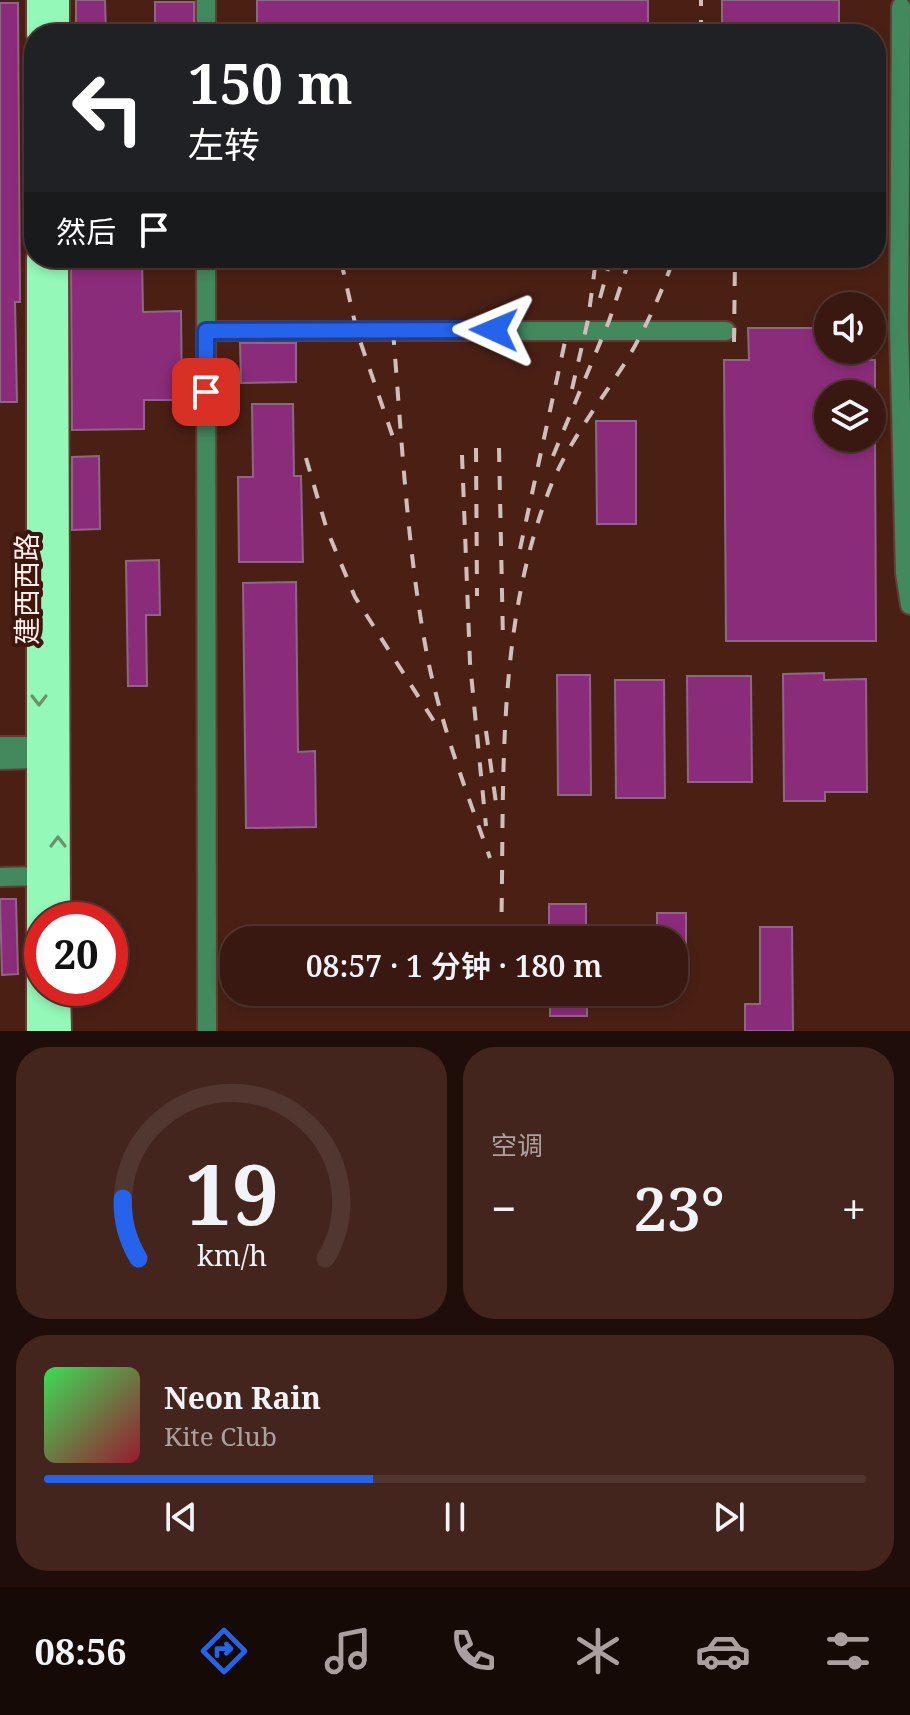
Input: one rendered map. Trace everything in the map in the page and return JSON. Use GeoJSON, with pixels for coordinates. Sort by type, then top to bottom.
{"type":"FeatureCollection","features":[{"type":"Feature","properties":{"kind":"highway"},"geometry":{"type":"LineString","coordinates":[[39,0],[39,24]]}},
{"type":"Feature","properties":{"kind":"highway"},"geometry":{"type":"LineString","coordinates":[[57,0],[57,24]]}},
{"type":"Feature","properties":{"kind":"highway","name":"建西西路"},"geometry":{"type":"LineString","coordinates":[[39,268],[39,1031]]}},
{"type":"Feature","properties":{"kind":"highway","name":"建西西路"},"geometry":{"type":"LineString","coordinates":[[56,268],[58,902]]}},
{"type":"Feature","properties":{"kind":"highway"},"geometry":{"type":"LineString","coordinates":[[58,1006],[59,1031]]}},
{"type":"Feature","properties":{"kind":"street"},"geometry":{"type":"LineString","coordinates":[[206,0],[206,24]]}},
{"type":"Feature","properties":{"kind":"street"},"geometry":{"type":"LineString","coordinates":[[901,7],[905,573],[910,605]]}},
{"type":"Feature","properties":{"kind":"street"},"geometry":{"type":"LineString","coordinates":[[206,268],[207,1031]]}},
{"type":"Feature","properties":{"kind":"street"},"geometry":{"type":"LineString","coordinates":[[206,331],[726,331]]}},
{"type":"Feature","properties":{"kind":"street"},"geometry":{"type":"LineString","coordinates":[[0,746],[39,753]]}},
{"type":"Feature","properties":{"kind":"street"},"geometry":{"type":"LineString","coordinates":[[0,760],[39,753]]}},
{"type":"Feature","properties":{"kind":"street"},"geometry":{"type":"LineString","coordinates":[[0,877],[39,876]]}},
{"type":"Feature","properties":{"kind":"building"},"geometry":{"type":"Polygon","coordinates":[[[76,0],[105,0],[106,24],[76,24],[76,0]]]}},
{"type":"Feature","properties":{"kind":"building"},"geometry":{"type":"Polygon","coordinates":[[[257,0],[648,0],[648,24],[257,24],[257,0]]]}},
{"type":"Feature","properties":{"kind":"building"},"geometry":{"type":"Polygon","coordinates":[[[722,0],[839,0],[839,24],[722,24],[722,0]]]}},
{"type":"Feature","properties":{"kind":"building"},"geometry":{"type":"Polygon","coordinates":[[[155,2],[194,2],[194,24],[155,24],[155,2]]]}},
{"type":"Feature","properties":{"kind":"building"},"geometry":{"type":"Polygon","coordinates":[[[0,3],[18,3],[20,302],[15,302],[17,402],[0,402],[0,3]]]}},
{"type":"Feature","properties":{"kind":"building"},"geometry":{"type":"Polygon","coordinates":[[[71,268],[142,268],[143,312],[181,311],[182,400],[144,400],[144,429],[72,430],[71,268]]]}},
{"type":"Feature","properties":{"kind":"building"},"geometry":{"type":"Polygon","coordinates":[[[748,328],[814,328],[814,364],[875,364],[875,380],[814,380],[814,452],[875,452],[876,641],[726,641],[724,360],[749,360],[748,328]]]}},
{"type":"Feature","properties":{"kind":"building"},"geometry":{"type":"Polygon","coordinates":[[[240,343],[296,343],[296,382],[241,383],[240,343]]]}},
{"type":"Feature","properties":{"kind":"building"},"geometry":{"type":"Polygon","coordinates":[[[252,404],[293,404],[294,476],[301,476],[303,562],[239,562],[238,477],[253,477],[252,404]]]}},
{"type":"Feature","properties":{"kind":"building"},"geometry":{"type":"Polygon","coordinates":[[[596,421],[636,421],[636,524],[597,524],[596,421]]]}},
{"type":"Feature","properties":{"kind":"building"},"geometry":{"type":"Polygon","coordinates":[[[99,456],[100,529],[72,530],[72,457],[99,456]]]}},
{"type":"Feature","properties":{"kind":"building"},"geometry":{"type":"Polygon","coordinates":[[[159,560],[160,615],[146,615],[147,686],[128,686],[126,561],[159,560]]]}},
{"type":"Feature","properties":{"kind":"building"},"geometry":{"type":"Polygon","coordinates":[[[296,582],[298,752],[315,751],[316,827],[246,828],[243,583],[296,582]]]}},
{"type":"Feature","properties":{"kind":"building"},"geometry":{"type":"Polygon","coordinates":[[[824,673],[824,680],[866,679],[867,792],[825,792],[825,801],[784,801],[783,674],[824,673]]]}},
{"type":"Feature","properties":{"kind":"building"},"geometry":{"type":"Polygon","coordinates":[[[557,675],[590,675],[591,795],[558,795],[557,675]]]}},
{"type":"Feature","properties":{"kind":"building"},"geometry":{"type":"Polygon","coordinates":[[[687,676],[751,676],[752,782],[688,782],[687,676]]]}},
{"type":"Feature","properties":{"kind":"building"},"geometry":{"type":"Polygon","coordinates":[[[615,680],[664,680],[665,798],[616,798],[615,680]]]}},
{"type":"Feature","properties":{"kind":"building"},"geometry":{"type":"Polygon","coordinates":[[[0,899],[16,899],[18,974],[2,975],[0,899]]]}},
{"type":"Feature","properties":{"kind":"building"},"geometry":{"type":"Polygon","coordinates":[[[549,904],[586,904],[586,926],[549,926],[549,904]]]}},
{"type":"Feature","properties":{"kind":"building"},"geometry":{"type":"Polygon","coordinates":[[[657,913],[686,913],[686,926],[657,926],[657,913]]]}},
{"type":"Feature","properties":{"kind":"building"},"geometry":{"type":"Polygon","coordinates":[[[760,927],[792,927],[793,1031],[745,1031],[745,1004],[760,1004],[760,927]]]}},
{"type":"Feature","properties":{"kind":"building"},"geometry":{"type":"Polygon","coordinates":[[[550,1006],[587,1006],[587,1016],[550,1016],[550,1006]]]}},
{"type":"Feature","properties":{"kind":"railway"},"geometry":{"type":"LineString","coordinates":[[701,0],[701,24]]}},
{"type":"Feature","properties":{"kind":"railway"},"geometry":{"type":"LineString","coordinates":[[343,268],[357,332],[395,443]]}},
{"type":"Feature","properties":{"kind":"railway"},"geometry":{"type":"LineString","coordinates":[[572,389],[588,320],[595,268]]}},
{"type":"Feature","properties":{"kind":"railway"},"geometry":{"type":"LineString","coordinates":[[600,298],[608,268]]}},
{"type":"Feature","properties":{"kind":"railway"},"geometry":{"type":"LineString","coordinates":[[553,456],[609,321],[627,268]]}},
{"type":"Feature","properties":{"kind":"railway"},"geometry":{"type":"LineString","coordinates":[[501,926],[506,711],[519,598],[532,542],[558,471],[575,439],[625,363],[652,312],[670,268]]}},
{"type":"Feature","properties":{"kind":"railway"},"geometry":{"type":"LineString","coordinates":[[734,342],[735,268]]}},
{"type":"Feature","properties":{"kind":"railway"},"geometry":{"type":"LineString","coordinates":[[393,331],[410,537],[428,660],[448,735],[490,858]]}},
{"type":"Feature","properties":{"kind":"railway"},"geometry":{"type":"LineString","coordinates":[[520,549],[566,337]]}},
{"type":"Feature","properties":{"kind":"railway"},"geometry":{"type":"LineString","coordinates":[[476,448],[477,596]]}},
{"type":"Feature","properties":{"kind":"railway"},"geometry":{"type":"LineString","coordinates":[[499,448],[503,640]]}},
{"type":"Feature","properties":{"kind":"railway"},"geometry":{"type":"LineString","coordinates":[[462,455],[470,663],[486,826]]}},
{"type":"Feature","properties":{"kind":"railway"},"geometry":{"type":"LineString","coordinates":[[306,458],[327,530],[355,597],[437,726]]}},
{"type":"Feature","properties":{"kind":"railway"},"geometry":{"type":"LineString","coordinates":[[486,731],[496,803]]}},
{"type":"Feature","properties":{"kind":"route"},"geometry":{"type":"LineString","coordinates":[[206,392],[206,331],[494,330]]}}]}
